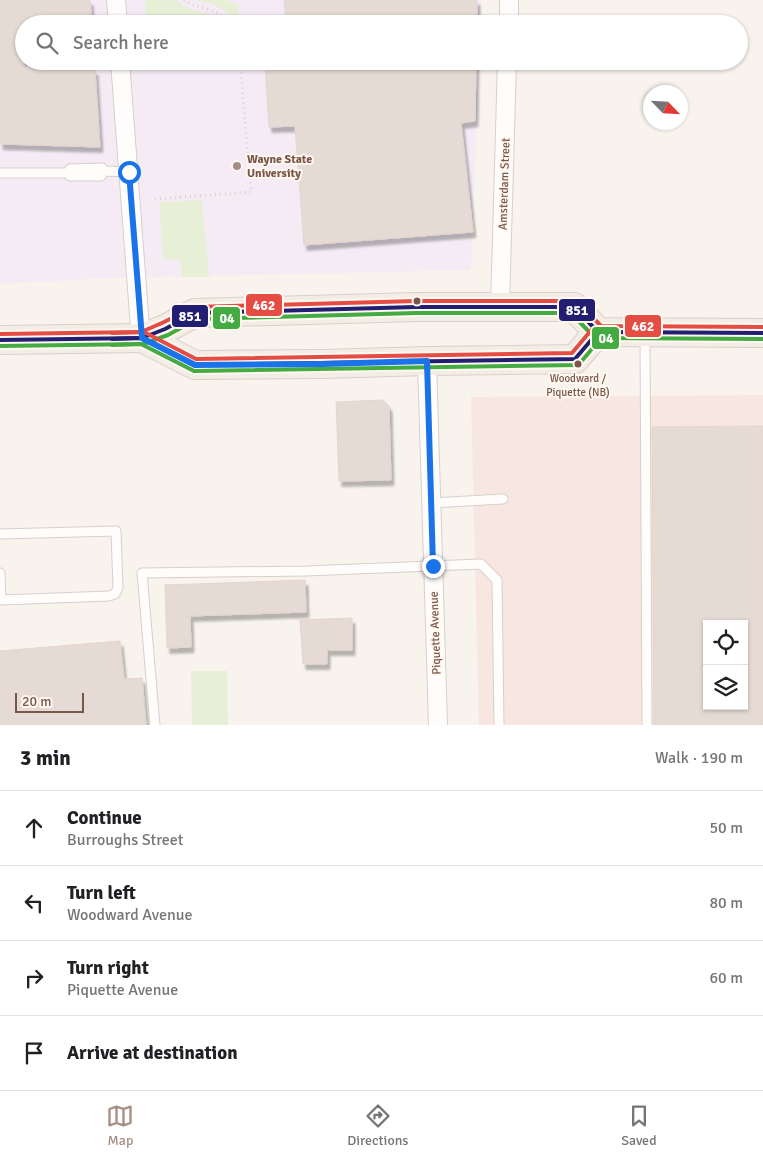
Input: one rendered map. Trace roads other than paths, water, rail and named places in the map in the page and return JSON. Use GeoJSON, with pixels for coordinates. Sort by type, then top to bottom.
{"type":"FeatureCollection","features":[{"type":"Feature","properties":{"kind":"main road"},"geometry":{"type":"LineString","coordinates":[[0,340],[142,338],[165,329],[195,313],[416,307],[574,307],[598,332],[763,333]]}},
{"type":"Feature","properties":{"kind":"main road"},"geometry":{"type":"LineString","coordinates":[[142,338],[195,365],[323,364],[575,359],[598,332]]}},
{"type":"Feature","properties":{"kind":"street"},"geometry":{"type":"LineString","coordinates":[[116,0],[117,15]]}},
{"type":"Feature","properties":{"kind":"street"},"geometry":{"type":"LineString","coordinates":[[509,0],[509,15]]}},
{"type":"Feature","properties":{"kind":"street"},"geometry":{"type":"LineString","coordinates":[[121,70],[142,338]]}},
{"type":"Feature","properties":{"kind":"street","name":"Amsterdam Street"},"geometry":{"type":"LineString","coordinates":[[500,307],[508,70]]}},
{"type":"Feature","properties":{"kind":"street","name":"Piquette Avenue"},"geometry":{"type":"LineString","coordinates":[[427,361],[438,725]]}},
{"type":"Feature","properties":{"kind":"lane"},"geometry":{"type":"LineString","coordinates":[[0,173],[68,173],[70,169],[102,168],[104,171],[129,172]]}},
{"type":"Feature","properties":{"kind":"lane"},"geometry":{"type":"LineString","coordinates":[[645,332],[647,725]]}},
{"type":"Feature","properties":{"kind":"lane"},"geometry":{"type":"LineString","coordinates":[[431,502],[503,499]]}},
{"type":"Feature","properties":{"kind":"lane"},"geometry":{"type":"LineString","coordinates":[[0,534],[116,531],[118,588],[115,594],[109,596],[0,600],[0,573]]}},
{"type":"Feature","properties":{"kind":"lane"},"geometry":{"type":"LineString","coordinates":[[155,725],[142,573],[296,571],[481,564],[497,580],[499,725]]}},
{"type":"Feature","properties":{"kind":"place","name":"Wayne State University"},"geometry":{"type":"Point","coordinates":[237,166]}},
{"type":"Feature","properties":{"kind":"place","name":"Woodward / Piquette (NB)"},"geometry":{"type":"Point","coordinates":[578,364]}}]}
